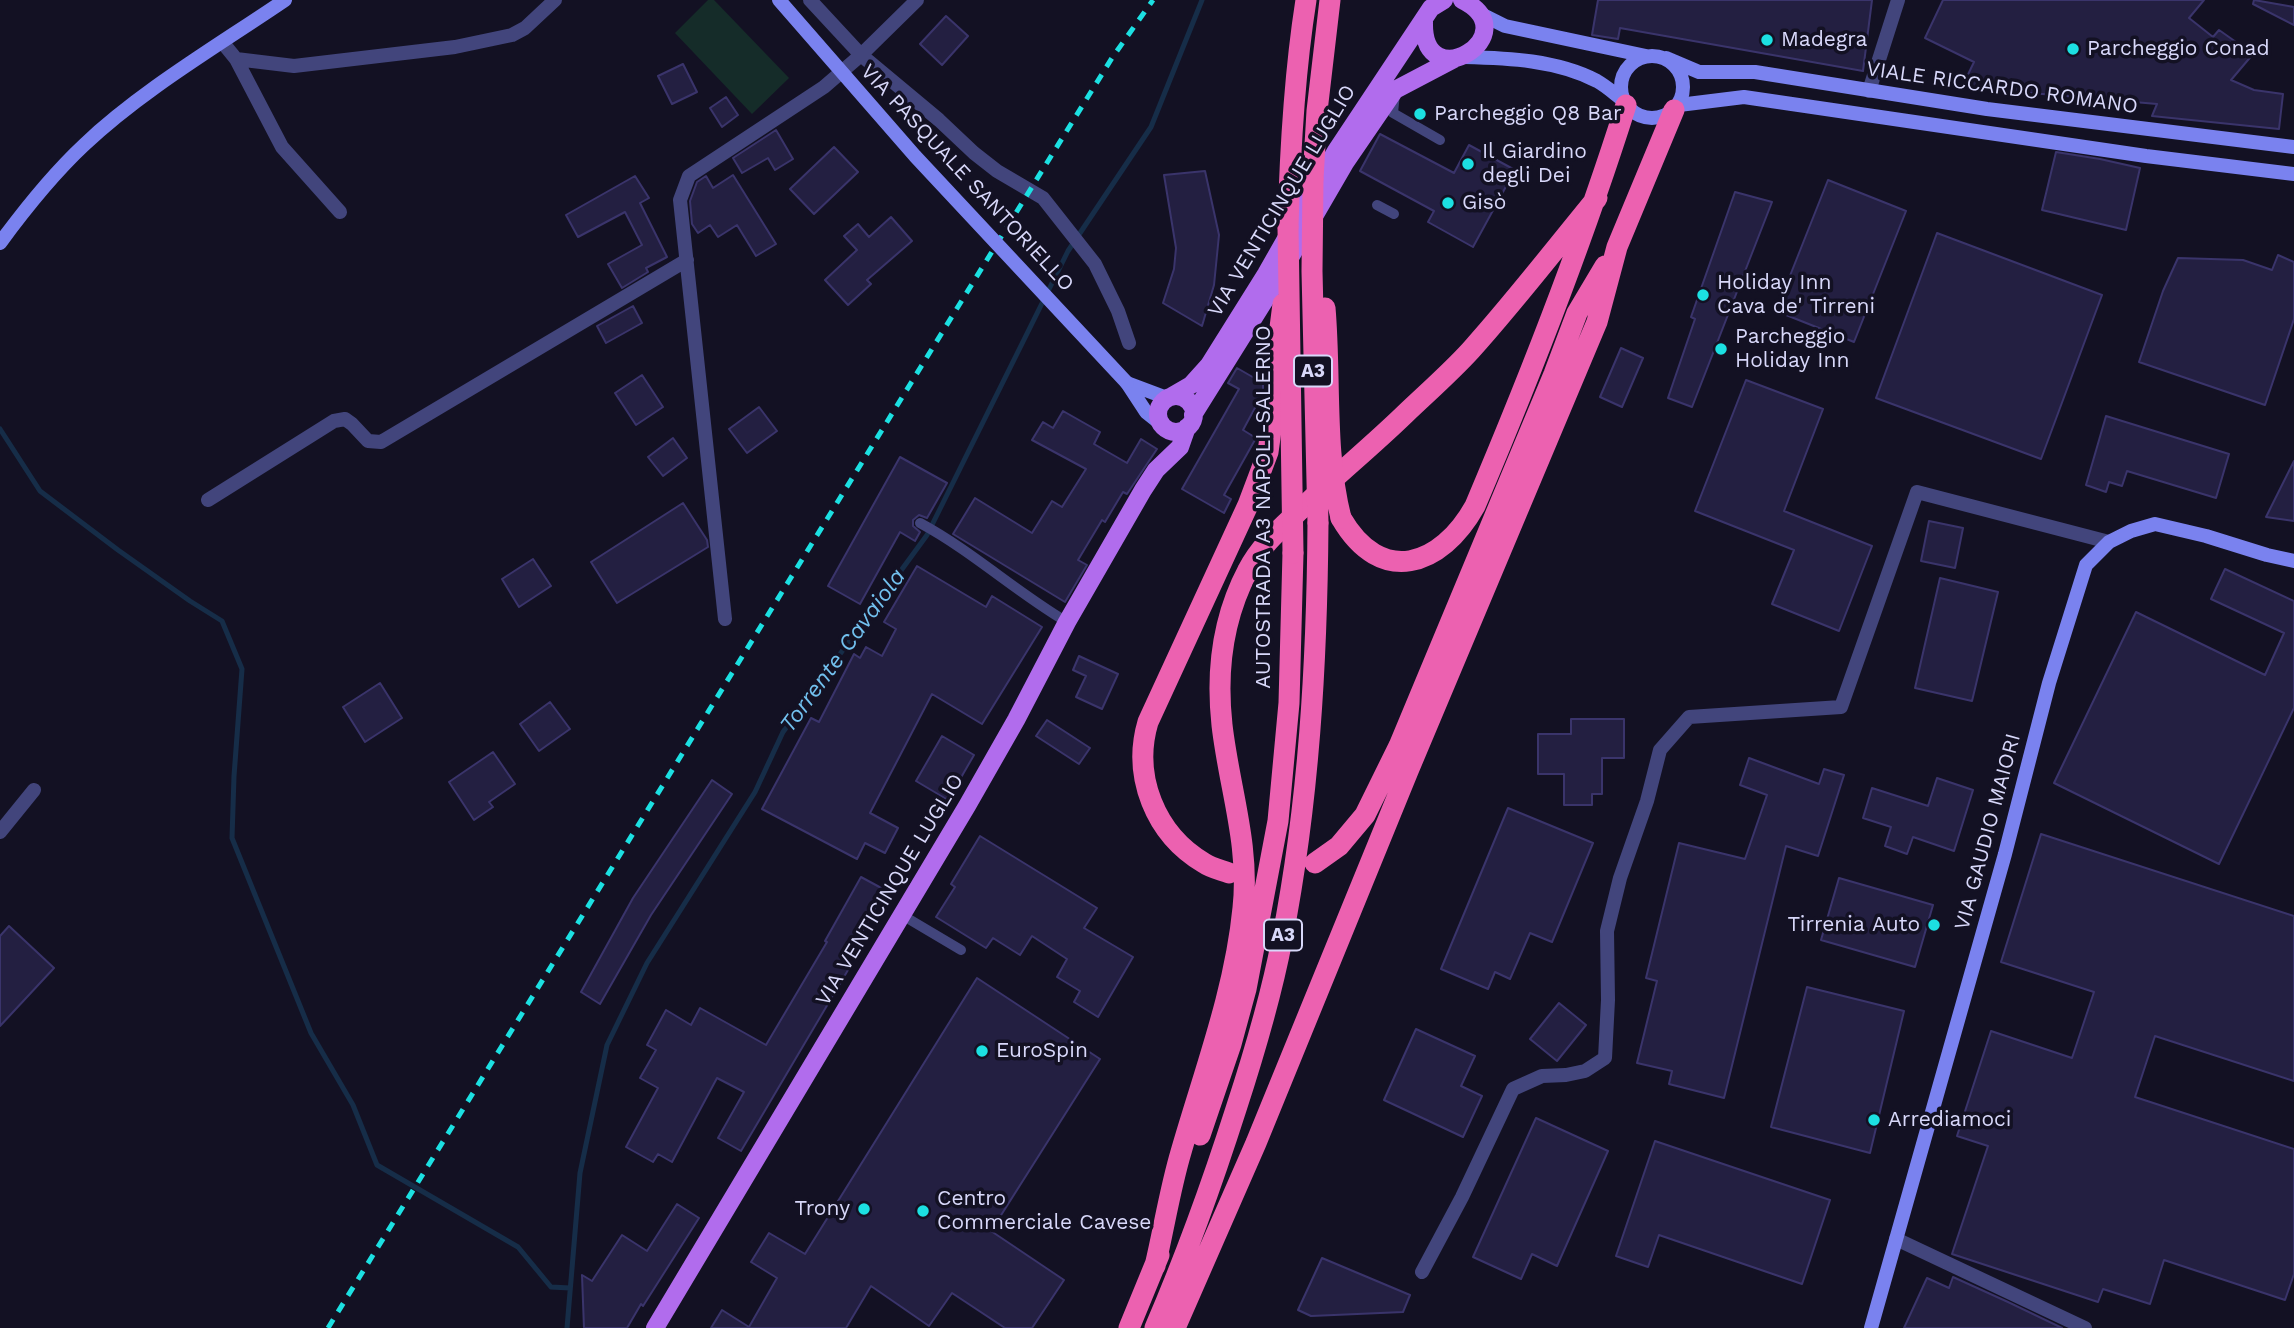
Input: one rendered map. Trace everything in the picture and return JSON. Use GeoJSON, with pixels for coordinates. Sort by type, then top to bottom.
{"type":"FeatureCollection","features":[{"type":"Feature","properties":{"kind":"highway","name":"AUTOSTRADA A3 NAPOLI-SALERNO"},"geometry":{"type":"LineString","coordinates":[[1129,1328],[1155,1266],[1231,1044],[1247,989],[1278,821],[1285,763],[1292,631],[1289,149],[1306,0]]}},
{"type":"Feature","properties":{"kind":"highway","name":"A3"},"geometry":{"type":"LineString","coordinates":[[1155,1328],[1208,1197],[1259,1036],[1282,941],[1300,831],[1317,645],[1318,523],[1312,215],[1317,111],[1330,0]]}},
{"type":"Feature","properties":{"kind":"highway"},"geometry":{"type":"LineString","coordinates":[[1312,215],[1329,348],[1332,463],[1335,495],[1341,519],[1348,531],[1364,547],[1389,561],[1409,561],[1436,552],[1464,526],[1475,506],[1534,363],[1597,198],[1625,102]]}},
{"type":"Feature","properties":{"kind":"highway"},"geometry":{"type":"LineString","coordinates":[[1175,1328],[1251,1156],[1408,771],[1592,335],[1617,247],[1676,108]]}},
{"type":"Feature","properties":{"kind":"highway"},"geometry":{"type":"LineString","coordinates":[[1155,1266],[1180,1157],[1229,990],[1243,908],[1245,864],[1240,819],[1222,724],[1220,682],[1222,644],[1230,611],[1250,567],[1270,539],[1470,351],[1597,198]]}},
{"type":"Feature","properties":{"kind":"highway"},"geometry":{"type":"LineString","coordinates":[[1315,863],[1339,846],[1365,815],[1399,747],[1577,313],[1617,247]]}},
{"type":"Feature","properties":{"kind":"highway","name":"A3"},"geometry":{"type":"LineString","coordinates":[[1229,873],[1205,864],[1184,848],[1166,829],[1147,789],[1142,771],[1143,739],[1148,722],[1258,482],[1268,452],[1288,271]]}},
{"type":"Feature","properties":{"kind":"main road"},"geometry":{"type":"LineString","coordinates":[[1462,0],[1475,7]]}},
{"type":"Feature","properties":{"kind":"main road","name":"VIA VENTICINQUE LUGLIO"},"geometry":{"type":"LineString","coordinates":[[1156,470],[1162,444],[1159,407],[1169,397],[1191,385],[1209,365],[1266,274],[1336,151],[1431,8],[1439,1]]}},
{"type":"Feature","properties":{"kind":"main road","name":"VIA VENTICINQUE LUGLIO"},"geometry":{"type":"LineString","coordinates":[[655,1328],[902,915],[1156,470],[1180,447],[1190,421],[1273,287],[1345,163],[1395,90],[1459,58],[1479,44],[1483,33],[1475,7]]}},
{"type":"Feature","properties":{"kind":"main road"},"geometry":{"type":"LineString","coordinates":[[1424,22],[1423,33],[1430,49],[1439,55],[1459,58]]}},
{"type":"Feature","properties":{"kind":"main road"},"geometry":{"type":"LineString","coordinates":[[1162,425],[1172,431],[1190,421],[1188,400],[1169,397]]}},
{"type":"Feature","properties":{"kind":"street"},"geometry":{"type":"LineString","coordinates":[[0,243],[45,186],[83,145],[125,110],[285,0]]}},
{"type":"Feature","properties":{"kind":"street"},"geometry":{"type":"LineString","coordinates":[[236,60],[294,66],[455,47],[512,35],[525,29],[555,0]]}},
{"type":"Feature","properties":{"kind":"street","name":"VIA PASQUALE SANTORIELLO"},"geometry":{"type":"LineString","coordinates":[[779,0],[915,156],[1127,383],[1146,412],[1162,425]]}},
{"type":"Feature","properties":{"kind":"street"},"geometry":{"type":"LineString","coordinates":[[810,0],[861,55],[990,165],[1044,198],[1095,264],[1118,311],[1129,343]]}},
{"type":"Feature","properties":{"kind":"street"},"geometry":{"type":"LineString","coordinates":[[725,619],[680,200],[689,176],[824,87],[917,0]]}},
{"type":"Feature","properties":{"kind":"street"},"geometry":{"type":"LineString","coordinates":[[1869,91],[1898,0]]}},
{"type":"Feature","properties":{"kind":"street","name":"VIALE RICCARDO ROMANO"},"geometry":{"type":"LineString","coordinates":[[1475,7],[1505,26],[1665,58],[1699,72],[1755,72],[1869,91],[2155,131],[2294,147]]}},
{"type":"Feature","properties":{"kind":"street"},"geometry":{"type":"LineString","coordinates":[[223,43],[236,60],[282,147],[340,212]]}},
{"type":"Feature","properties":{"kind":"street"},"geometry":{"type":"LineString","coordinates":[[1625,102],[1621,84],[1626,69],[1646,56]]}},
{"type":"Feature","properties":{"kind":"street"},"geometry":{"type":"LineString","coordinates":[[1459,58],[1523,60],[1562,68],[1597,81],[1625,102],[1634,113],[1655,119],[1676,108],[1683,95],[1681,74],[1665,58]]}},
{"type":"Feature","properties":{"kind":"street"},"geometry":{"type":"LineString","coordinates":[[1676,108],[1744,97],[2146,156],[2294,174]]}},
{"type":"Feature","properties":{"kind":"street"},"geometry":{"type":"LineString","coordinates":[[208,500],[334,422],[345,419],[368,441],[381,442],[687,260]]}},
{"type":"Feature","properties":{"kind":"street","name":"VIA PASQUALE SANTORIELLO"},"geometry":{"type":"LineString","coordinates":[[1127,383],[1169,397]]}},
{"type":"Feature","properties":{"kind":"street"},"geometry":{"type":"LineString","coordinates":[[1422,1272],[1513,1089],[1542,1076],[1585,1071],[1605,1058],[1607,931],[1616,891],[1647,801],[1660,750],[1689,717],[1841,708],[1917,492],[2109,542]]}},
{"type":"Feature","properties":{"kind":"street","name":"VIA GAUDIO MAIORI"},"geometry":{"type":"LineString","coordinates":[[1871,1328],[2001,867],[2052,671],[2086,565],[2109,542],[2155,524],[2294,561]]}},
{"type":"Feature","properties":{"kind":"street"},"geometry":{"type":"LineString","coordinates":[[0,832],[34,790]]}},
{"type":"Feature","properties":{"kind":"street"},"geometry":{"type":"LineString","coordinates":[[1896,1239],[2085,1328]]}},
{"type":"Feature","properties":{"kind":"lane"},"geometry":{"type":"LineString","coordinates":[[1395,90],[1394,113],[1440,140]]}},
{"type":"Feature","properties":{"kind":"lane"},"geometry":{"type":"LineString","coordinates":[[1377,205],[1394,214]]}},
{"type":"Feature","properties":{"kind":"lane"},"geometry":{"type":"LineString","coordinates":[[920,523],[948,538],[1038,605],[1067,622]]}},
{"type":"Feature","properties":{"kind":"lane"},"geometry":{"type":"LineString","coordinates":[[902,915],[961,950]]}},
{"type":"Feature","properties":{"kind":"green space"},"geometry":{"type":"Polygon","coordinates":[[[708,0],[714,0],[789,78],[752,114],[675,33],[708,0]]]}},
{"type":"Feature","properties":{"kind":"building"},"geometry":{"type":"Polygon","coordinates":[[[1598,0],[1872,0],[1863,71],[1620,28],[1618,39],[1592,35],[1598,0]]]}},
{"type":"Feature","properties":{"kind":"building"},"geometry":{"type":"Polygon","coordinates":[[[1943,0],[2204,0],[2189,18],[2213,37],[2219,30],[2253,54],[2231,80],[2254,90],[2283,94],[2279,129],[2152,116],[2157,104],[1962,87],[1974,62],[1925,38],[1943,0]]]}},
{"type":"Feature","properties":{"kind":"building"},"geometry":{"type":"Polygon","coordinates":[[[2254,0],[2294,7],[2294,25],[2253,4],[2254,0]]]}},
{"type":"Feature","properties":{"kind":"building"},"geometry":{"type":"Polygon","coordinates":[[[946,16],[968,36],[942,65],[920,44],[946,16]]]}},
{"type":"Feature","properties":{"kind":"building"},"geometry":{"type":"Polygon","coordinates":[[[683,64],[697,92],[672,104],[658,76],[683,64]]]}},
{"type":"Feature","properties":{"kind":"building"},"geometry":{"type":"Polygon","coordinates":[[[726,97],[738,115],[722,127],[710,108],[726,97]]]}},
{"type":"Feature","properties":{"kind":"building"},"geometry":{"type":"Polygon","coordinates":[[[776,130],[793,159],[775,170],[768,158],[742,173],[733,158],[776,130]]]}},
{"type":"Feature","properties":{"kind":"building"},"geometry":{"type":"Polygon","coordinates":[[[1380,134],[1454,173],[1469,145],[1515,170],[1473,247],[1428,222],[1434,211],[1360,171],[1380,134]]]}},
{"type":"Feature","properties":{"kind":"building"},"geometry":{"type":"Polygon","coordinates":[[[834,147],[858,172],[814,214],[790,189],[834,147]]]}},
{"type":"Feature","properties":{"kind":"building"},"geometry":{"type":"Polygon","coordinates":[[[2056,152],[2140,168],[2126,230],[2042,210],[2056,152]]]}},
{"type":"Feature","properties":{"kind":"building"},"geometry":{"type":"Polygon","coordinates":[[[1205,171],[1219,235],[1214,285],[1202,326],[1163,303],[1174,269],[1176,248],[1164,175],[1205,171]]]}},
{"type":"Feature","properties":{"kind":"building"},"geometry":{"type":"Polygon","coordinates":[[[733,175],[776,244],[756,256],[737,225],[718,237],[710,225],[698,233],[692,224],[690,201],[697,182],[706,176],[713,188],[733,175]]]}},
{"type":"Feature","properties":{"kind":"building"},"geometry":{"type":"Polygon","coordinates":[[[635,176],[649,198],[640,203],[667,257],[646,268],[648,272],[622,288],[608,264],[642,245],[625,212],[578,237],[566,215],[635,176]]]}},
{"type":"Feature","properties":{"kind":"building"},"geometry":{"type":"Polygon","coordinates":[[[1828,180],[1906,211],[1854,342],[1776,311],[1828,180]]]}},
{"type":"Feature","properties":{"kind":"building"},"geometry":{"type":"Polygon","coordinates":[[[1735,192],[1772,202],[1692,407],[1668,398],[1695,319],[1691,317],[1735,192]]]}},
{"type":"Feature","properties":{"kind":"building"},"geometry":{"type":"Polygon","coordinates":[[[891,217],[912,241],[867,280],[871,284],[848,305],[825,280],[857,250],[844,236],[858,224],[869,237],[891,217]]]}},
{"type":"Feature","properties":{"kind":"building"},"geometry":{"type":"Polygon","coordinates":[[[1937,233],[2102,295],[2041,459],[1876,398],[1937,233]]]}},
{"type":"Feature","properties":{"kind":"building"},"geometry":{"type":"Polygon","coordinates":[[[2278,255],[2294,262],[2294,319],[2265,405],[2139,362],[2163,291],[2178,258],[2243,260],[2272,270],[2278,255]]]}},
{"type":"Feature","properties":{"kind":"building"},"geometry":{"type":"Polygon","coordinates":[[[633,306],[642,323],[606,343],[597,326],[633,306]]]}},
{"type":"Feature","properties":{"kind":"building"},"geometry":{"type":"Polygon","coordinates":[[[1621,348],[1643,358],[1622,407],[1600,397],[1621,348]]]}},
{"type":"Feature","properties":{"kind":"building"},"geometry":{"type":"Polygon","coordinates":[[[1237,368],[1263,383],[1263,393],[1243,430],[1256,438],[1224,495],[1231,499],[1224,513],[1182,489],[1239,389],[1228,383],[1237,368]]]}},
{"type":"Feature","properties":{"kind":"building"},"geometry":{"type":"Polygon","coordinates":[[[642,375],[663,407],[636,425],[615,393],[642,375]]]}},
{"type":"Feature","properties":{"kind":"building"},"geometry":{"type":"Polygon","coordinates":[[[1746,380],[1823,409],[1784,511],[1872,546],[1839,631],[1772,604],[1794,550],[1695,511],[1746,380]]]}},
{"type":"Feature","properties":{"kind":"building"},"geometry":{"type":"Polygon","coordinates":[[[759,407],[777,431],[747,453],[729,429],[759,407]]]}},
{"type":"Feature","properties":{"kind":"building"},"geometry":{"type":"Polygon","coordinates":[[[1063,411],[1100,432],[1094,444],[1127,463],[1141,439],[1157,449],[1127,494],[1123,492],[1105,522],[1102,520],[1078,560],[1087,565],[1065,602],[953,534],[975,498],[1032,533],[1052,501],[1062,507],[1086,469],[1032,440],[1043,422],[1053,428],[1063,411]]]}},
{"type":"Feature","properties":{"kind":"building"},"geometry":{"type":"Polygon","coordinates":[[[2106,416],[2229,454],[2216,498],[2127,471],[2122,486],[2109,482],[2106,492],[2086,485],[2106,416]]]}},
{"type":"Feature","properties":{"kind":"building"},"geometry":{"type":"Polygon","coordinates":[[[673,438],[687,458],[663,476],[648,457],[673,438]]]}},
{"type":"Feature","properties":{"kind":"building"},"geometry":{"type":"Polygon","coordinates":[[[900,457],[947,483],[927,518],[919,515],[913,520],[913,526],[920,532],[915,541],[900,532],[860,604],[828,586],[900,457]]]}},
{"type":"Feature","properties":{"kind":"building"},"geometry":{"type":"Polygon","coordinates":[[[2294,461],[2294,521],[2266,517],[2294,461]]]}},
{"type":"Feature","properties":{"kind":"building"},"geometry":{"type":"Polygon","coordinates":[[[683,503],[707,540],[708,547],[617,603],[591,562],[683,503]]]}},
{"type":"Feature","properties":{"kind":"building"},"geometry":{"type":"Polygon","coordinates":[[[1929,521],[1963,528],[1955,568],[1921,561],[1929,521]]]}},
{"type":"Feature","properties":{"kind":"building"},"geometry":{"type":"Polygon","coordinates":[[[533,559],[551,586],[519,607],[502,579],[533,559]]]}},
{"type":"Feature","properties":{"kind":"building"},"geometry":{"type":"Polygon","coordinates":[[[917,566],[986,607],[992,596],[1042,627],[982,724],[932,694],[870,813],[898,828],[885,853],[865,843],[857,859],[762,809],[811,718],[819,722],[854,654],[860,658],[866,647],[882,656],[896,629],[884,622],[917,566]]]}},
{"type":"Feature","properties":{"kind":"building"},"geometry":{"type":"Polygon","coordinates":[[[2225,569],[2294,601],[2294,708],[2219,864],[2054,783],[2136,612],[2265,675],[2284,633],[2211,599],[2225,569]]]}},
{"type":"Feature","properties":{"kind":"building"},"geometry":{"type":"Polygon","coordinates":[[[1940,578],[1998,592],[1972,701],[1915,688],[1940,578]]]}},
{"type":"Feature","properties":{"kind":"building"},"geometry":{"type":"Polygon","coordinates":[[[1079,656],[1118,674],[1102,709],[1076,697],[1086,676],[1073,670],[1079,656]]]}},
{"type":"Feature","properties":{"kind":"building"},"geometry":{"type":"Polygon","coordinates":[[[380,683],[402,718],[365,742],[343,707],[380,683]]]}},
{"type":"Feature","properties":{"kind":"building"},"geometry":{"type":"Polygon","coordinates":[[[550,702],[570,729],[539,751],[520,724],[550,702]]]}},
{"type":"Feature","properties":{"kind":"building"},"geometry":{"type":"Polygon","coordinates":[[[1571,719],[1624,719],[1624,758],[1602,758],[1602,794],[1592,794],[1592,805],[1564,805],[1564,774],[1538,774],[1538,734],[1571,734],[1571,719]]]}},
{"type":"Feature","properties":{"kind":"building"},"geometry":{"type":"Polygon","coordinates":[[[1047,720],[1090,748],[1079,764],[1036,736],[1047,720]]]}},
{"type":"Feature","properties":{"kind":"building"},"geometry":{"type":"Polygon","coordinates":[[[942,736],[974,755],[948,800],[916,781],[942,736]]]}},
{"type":"Feature","properties":{"kind":"building"},"geometry":{"type":"Polygon","coordinates":[[[493,752],[515,784],[489,802],[493,807],[474,820],[449,782],[493,752]]]}},
{"type":"Feature","properties":{"kind":"building"},"geometry":{"type":"Polygon","coordinates":[[[1749,758],[1819,784],[1824,769],[1844,775],[1818,856],[1786,846],[1724,1098],[1669,1084],[1672,1071],[1637,1063],[1657,981],[1646,978],[1679,843],[1745,859],[1767,795],[1740,785],[1749,758]]]}},
{"type":"Feature","properties":{"kind":"building"},"geometry":{"type":"Polygon","coordinates":[[[1937,778],[1973,790],[1954,851],[1913,837],[1907,854],[1885,846],[1891,827],[1863,818],[1872,788],[1928,806],[1937,778]]]}},
{"type":"Feature","properties":{"kind":"building"},"geometry":{"type":"Polygon","coordinates":[[[712,780],[732,794],[651,915],[600,1004],[581,992],[633,898],[712,780]]]}},
{"type":"Feature","properties":{"kind":"building"},"geometry":{"type":"Polygon","coordinates":[[[1508,808],[1593,843],[1552,942],[1530,933],[1510,979],[1495,972],[1488,989],[1441,969],[1508,808]]]}},
{"type":"Feature","properties":{"kind":"building"},"geometry":{"type":"Polygon","coordinates":[[[2041,834],[2294,916],[2294,1081],[2155,1036],[2135,1097],[2294,1149],[2294,1274],[2285,1300],[2164,1260],[2150,1304],[2103,1289],[2098,1302],[1952,1254],[1988,1146],[1957,1136],[1991,1031],[2072,1058],[2094,992],[2001,962],[2041,834]]]}},
{"type":"Feature","properties":{"kind":"building"},"geometry":{"type":"Polygon","coordinates":[[[980,836],[1097,908],[1084,928],[1133,957],[1098,1017],[1074,1002],[1080,991],[1057,977],[1067,959],[1032,936],[1020,955],[993,938],[986,948],[936,917],[955,887],[951,884],[980,836]]]}},
{"type":"Feature","properties":{"kind":"building"},"geometry":{"type":"Polygon","coordinates":[[[861,877],[885,890],[843,967],[848,970],[741,1151],[718,1138],[744,1092],[717,1078],[672,1162],[658,1154],[653,1162],[626,1147],[658,1088],[640,1078],[656,1050],[647,1045],[666,1010],[691,1025],[700,1008],[766,1045],[827,942],[825,941],[861,877]]]}},
{"type":"Feature","properties":{"kind":"building"},"geometry":{"type":"Polygon","coordinates":[[[1839,878],[1933,905],[1915,967],[1821,940],[1839,878]]]}},
{"type":"Feature","properties":{"kind":"building"},"geometry":{"type":"Polygon","coordinates":[[[9,926],[54,968],[0,1026],[0,936],[9,926]]]}},
{"type":"Feature","properties":{"kind":"building"},"geometry":{"type":"Polygon","coordinates":[[[977,978],[1100,1059],[991,1231],[1064,1280],[1032,1328],[1005,1328],[952,1293],[929,1326],[871,1286],[846,1328],[711,1328],[722,1310],[749,1327],[777,1278],[751,1262],[769,1233],[805,1254],[977,978]]]}},
{"type":"Feature","properties":{"kind":"building"},"geometry":{"type":"Polygon","coordinates":[[[1807,987],[1904,1011],[1870,1153],[1771,1127],[1807,987]]]}},
{"type":"Feature","properties":{"kind":"building"},"geometry":{"type":"Polygon","coordinates":[[[1559,1003],[1586,1025],[1557,1061],[1530,1039],[1559,1003]]]}},
{"type":"Feature","properties":{"kind":"building"},"geometry":{"type":"Polygon","coordinates":[[[1416,1029],[1475,1056],[1461,1086],[1482,1096],[1463,1137],[1384,1100],[1416,1029]]]}},
{"type":"Feature","properties":{"kind":"building"},"geometry":{"type":"Polygon","coordinates":[[[1536,1118],[1608,1151],[1557,1266],[1532,1254],[1521,1279],[1473,1257],[1536,1118]]]}},
{"type":"Feature","properties":{"kind":"building"},"geometry":{"type":"Polygon","coordinates":[[[1655,1141],[1830,1200],[1802,1284],[1659,1235],[1648,1267],[1616,1256],[1655,1141]]]}},
{"type":"Feature","properties":{"kind":"building"},"geometry":{"type":"Polygon","coordinates":[[[677,1204],[699,1218],[627,1328],[584,1328],[582,1275],[592,1281],[622,1235],[647,1251],[677,1204]]]}},
{"type":"Feature","properties":{"kind":"building"},"geometry":{"type":"Polygon","coordinates":[[[1322,1258],[1410,1295],[1403,1312],[1311,1316],[1298,1310],[1322,1258]]]}},
{"type":"Feature","properties":{"kind":"building"},"geometry":{"type":"Polygon","coordinates":[[[1953,1277],[2062,1328],[1904,1328],[1927,1278],[1949,1288],[1953,1277]]]}},
{"type":"Feature","properties":{"kind":"waterway","name":"Torrente Cavaiola"},"geometry":{"type":"LineString","coordinates":[[567,1328],[580,1173],[607,1045],[647,963],[755,792],[783,732],[927,535],[1068,251],[1151,127],[1202,0]]}},
{"type":"Feature","properties":{"kind":"waterway"},"geometry":{"type":"LineString","coordinates":[[0,429],[40,491],[118,550],[222,621],[242,669],[232,838],[311,1033],[353,1105],[377,1165],[518,1247],[551,1287],[570,1288]]}},
{"type":"Feature","properties":{"kind":"railway"},"geometry":{"type":"LineString","coordinates":[[328,1328],[1112,58],[1153,0]]}},
{"type":"Feature","properties":{"kind":"place","name":"Madegra"},"geometry":{"type":"Point","coordinates":[1767,40]}},
{"type":"Feature","properties":{"kind":"place","name":"Parcheggio Conad"},"geometry":{"type":"Point","coordinates":[2073,49]}},
{"type":"Feature","properties":{"kind":"place","name":"Parcheggio Q8 Bar"},"geometry":{"type":"Point","coordinates":[1420,114]}},
{"type":"Feature","properties":{"kind":"place","name":"Il Giardino degli Dei"},"geometry":{"type":"Point","coordinates":[1468,164]}},
{"type":"Feature","properties":{"kind":"place","name":"Gisò"},"geometry":{"type":"Point","coordinates":[1448,203]}},
{"type":"Feature","properties":{"kind":"place","name":"Holiday Inn Cava de' Tirreni"},"geometry":{"type":"Point","coordinates":[1703,295]}},
{"type":"Feature","properties":{"kind":"place","name":"Parcheggio Holiday Inn"},"geometry":{"type":"Point","coordinates":[1721,349]}},
{"type":"Feature","properties":{"kind":"place","name":"Tirrenia Auto"},"geometry":{"type":"Point","coordinates":[1934,925]}},
{"type":"Feature","properties":{"kind":"place","name":"EuroSpin"},"geometry":{"type":"Point","coordinates":[982,1051]}},
{"type":"Feature","properties":{"kind":"place","name":"Arrediamoci"},"geometry":{"type":"Point","coordinates":[1874,1120]}},
{"type":"Feature","properties":{"kind":"place","name":"Trony"},"geometry":{"type":"Point","coordinates":[864,1209]}},
{"type":"Feature","properties":{"kind":"place","name":"Centro Commerciale Cavese"},"geometry":{"type":"Point","coordinates":[923,1211]}}]}
